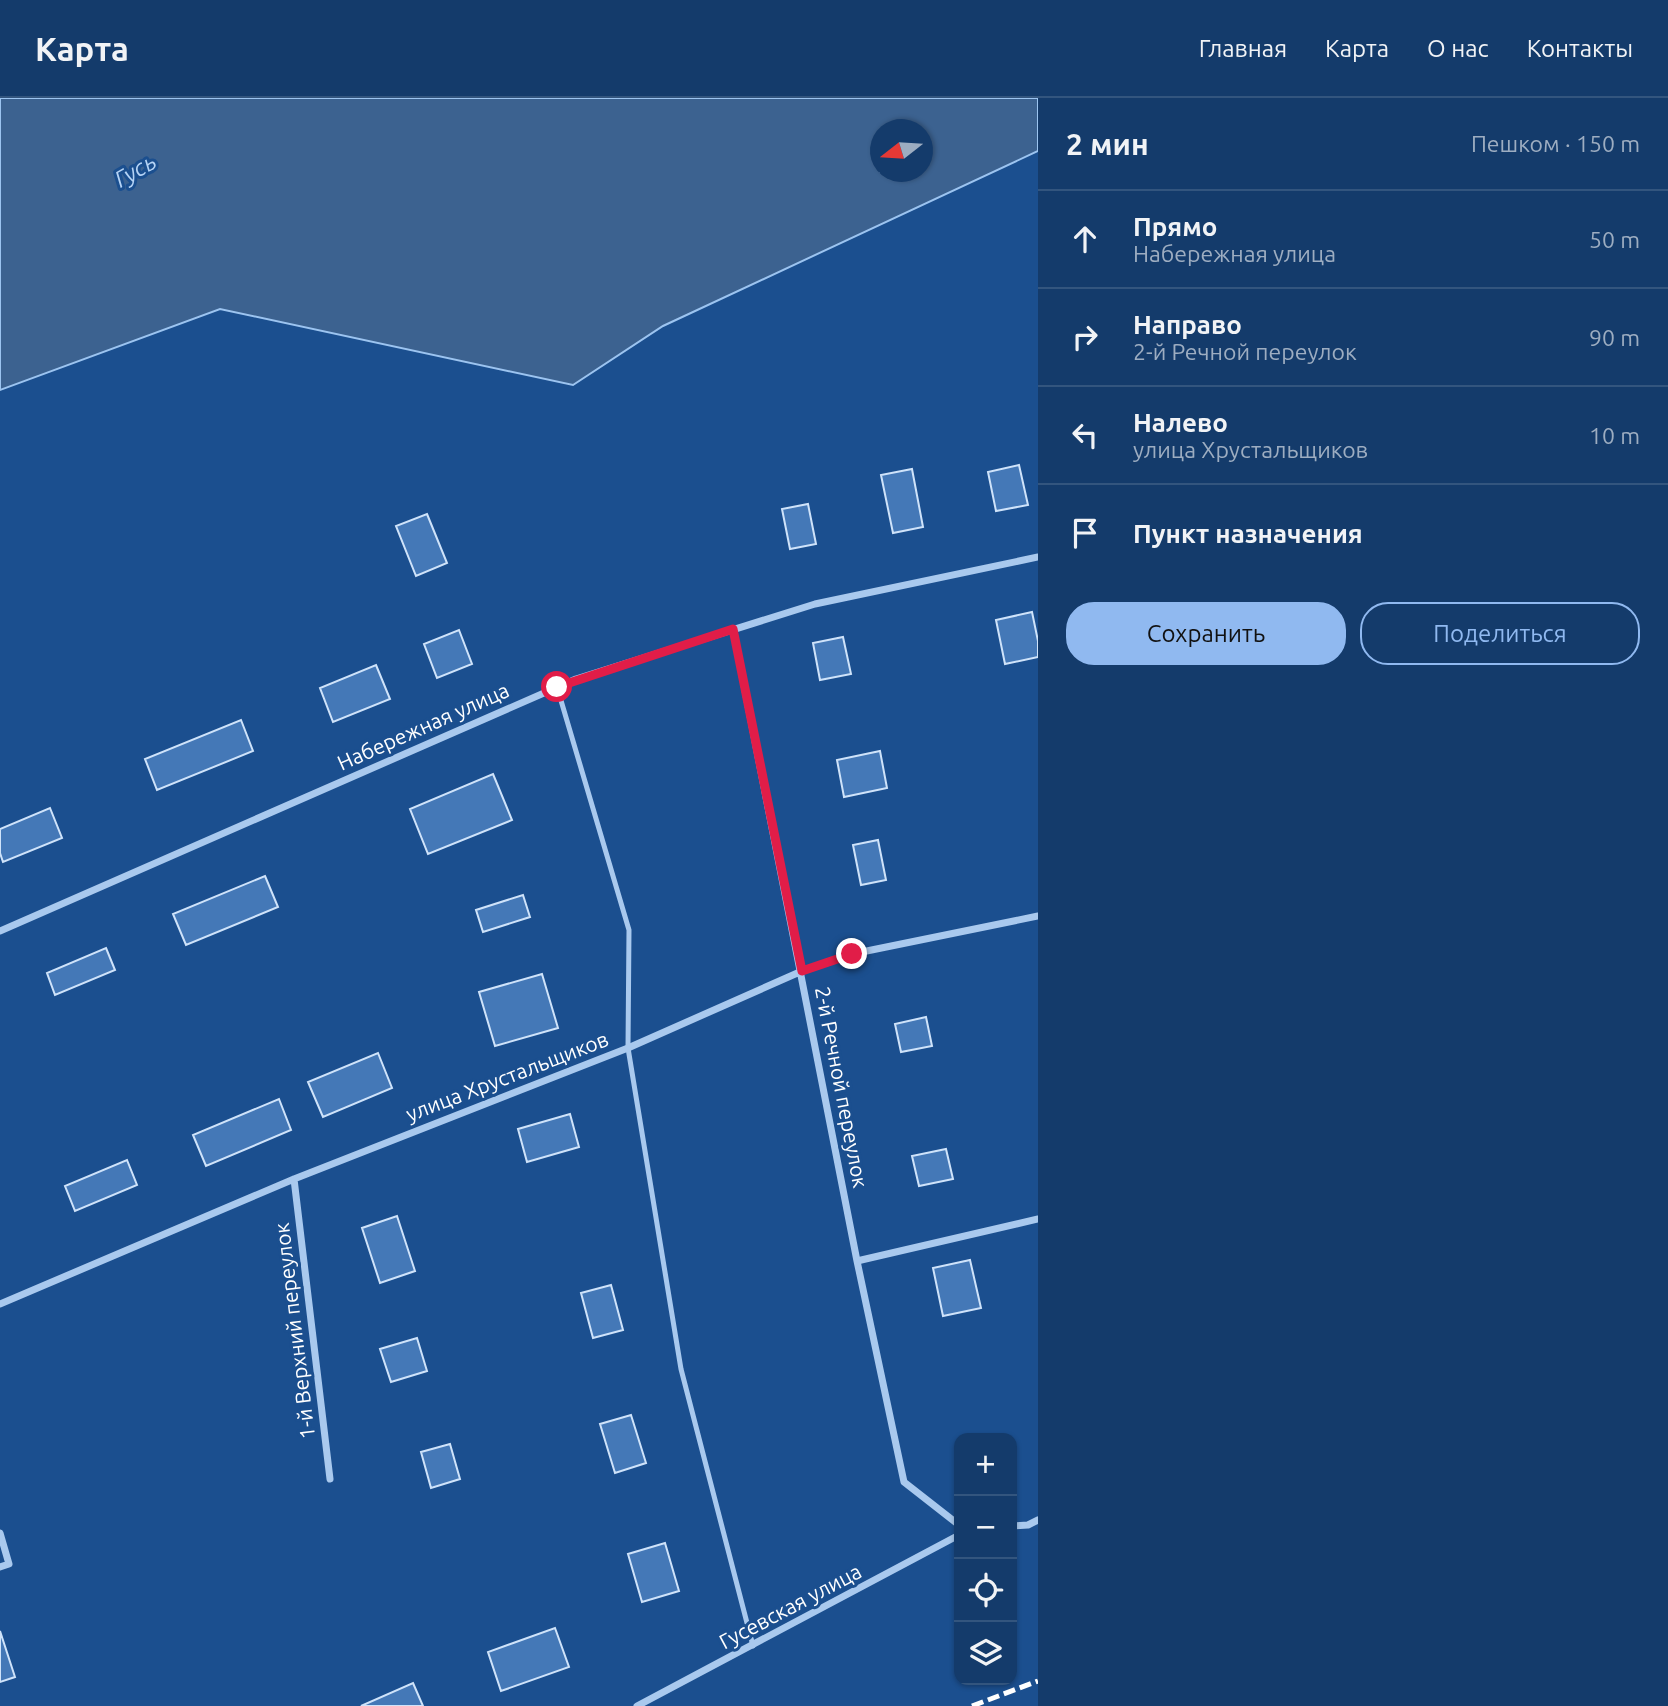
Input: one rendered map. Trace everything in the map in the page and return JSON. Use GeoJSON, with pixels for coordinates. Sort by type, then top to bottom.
{"type":"FeatureCollection","features":[{"type":"Feature","properties":{"kind":"street","name":"Набережная улица"},"geometry":{"type":"LineString","coordinates":[[0,931],[557,687],[815,604],[1038,557]]}},
{"type":"Feature","properties":{"kind":"street","name":"2-й Речной переулок"},"geometry":{"type":"LineString","coordinates":[[733,629],[857,1261],[904,1482],[954,1521]]}},
{"type":"Feature","properties":{"kind":"street","name":"улица Хрустальщиков"},"geometry":{"type":"LineString","coordinates":[[0,1304],[294,1179],[628,1048],[802,971],[852,954],[1038,916]]}},
{"type":"Feature","properties":{"kind":"street","name":"1-й Верхний переулок"},"geometry":{"type":"LineString","coordinates":[[294,1179],[330,1479]]}},
{"type":"Feature","properties":{"kind":"street"},"geometry":{"type":"LineString","coordinates":[[857,1261],[1038,1219]]}},
{"type":"Feature","properties":{"kind":"street"},"geometry":{"type":"LineString","coordinates":[[1017,1525],[1038,1520]]}},
{"type":"Feature","properties":{"kind":"street"},"geometry":{"type":"LineString","coordinates":[[0,1533],[9,1564],[0,1567]]}},
{"type":"Feature","properties":{"kind":"street","name":"Гусевская улица"},"geometry":{"type":"LineString","coordinates":[[637,1706],[954,1538]]}},
{"type":"Feature","properties":{"kind":"lane"},"geometry":{"type":"LineString","coordinates":[[557,687],[629,930],[628,1048],[681,1369],[753,1646]]}},
{"type":"Feature","properties":{"kind":"water","name":"Гусь"},"geometry":{"type":"Polygon","coordinates":[[[0,98],[1038,98],[1038,151],[663,326],[573,385],[220,309],[0,390],[0,98]]]}},
{"type":"Feature","properties":{"kind":"building"},"geometry":{"type":"Polygon","coordinates":[[[1019,465],[1028,505],[996,511],[988,472],[1019,465]]]}},
{"type":"Feature","properties":{"kind":"building"},"geometry":{"type":"Polygon","coordinates":[[[912,469],[923,527],[893,533],[881,475],[912,469]]]}},
{"type":"Feature","properties":{"kind":"building"},"geometry":{"type":"Polygon","coordinates":[[[808,504],[816,544],[790,549],[782,509],[808,504]]]}},
{"type":"Feature","properties":{"kind":"building"},"geometry":{"type":"Polygon","coordinates":[[[427,514],[447,563],[416,576],[396,526],[427,514]]]}},
{"type":"Feature","properties":{"kind":"building"},"geometry":{"type":"Polygon","coordinates":[[[1032,612],[1038,641],[1038,657],[1005,664],[996,620],[1032,612]]]}},
{"type":"Feature","properties":{"kind":"building"},"geometry":{"type":"Polygon","coordinates":[[[459,630],[472,664],[437,678],[424,644],[459,630]]]}},
{"type":"Feature","properties":{"kind":"building"},"geometry":{"type":"Polygon","coordinates":[[[843,637],[851,674],[820,680],[813,643],[843,637]]]}},
{"type":"Feature","properties":{"kind":"building"},"geometry":{"type":"Polygon","coordinates":[[[376,665],[390,699],[333,722],[320,688],[376,665]]]}},
{"type":"Feature","properties":{"kind":"building"},"geometry":{"type":"Polygon","coordinates":[[[241,720],[253,751],[157,790],[145,759],[241,720]]]}},
{"type":"Feature","properties":{"kind":"building"},"geometry":{"type":"Polygon","coordinates":[[[880,751],[887,788],[844,797],[837,760],[880,751]]]}},
{"type":"Feature","properties":{"kind":"building"},"geometry":{"type":"Polygon","coordinates":[[[493,774],[512,820],[428,854],[410,809],[493,774]]]}},
{"type":"Feature","properties":{"kind":"building"},"geometry":{"type":"Polygon","coordinates":[[[50,808],[62,838],[3,862],[0,853],[0,829],[50,808]]]}},
{"type":"Feature","properties":{"kind":"building"},"geometry":{"type":"Polygon","coordinates":[[[878,840],[886,880],[861,885],[853,845],[878,840]]]}},
{"type":"Feature","properties":{"kind":"building"},"geometry":{"type":"Polygon","coordinates":[[[265,876],[278,907],[186,945],[173,914],[265,876]]]}},
{"type":"Feature","properties":{"kind":"building"},"geometry":{"type":"Polygon","coordinates":[[[523,895],[530,917],[483,932],[476,910],[523,895]]]}},
{"type":"Feature","properties":{"kind":"building"},"geometry":{"type":"Polygon","coordinates":[[[106,948],[115,970],[55,995],[47,973],[106,948]]]}},
{"type":"Feature","properties":{"kind":"building"},"geometry":{"type":"Polygon","coordinates":[[[542,974],[558,1028],[495,1046],[479,992],[542,974]]]}},
{"type":"Feature","properties":{"kind":"building"},"geometry":{"type":"Polygon","coordinates":[[[926,1017],[932,1046],[901,1052],[895,1024],[926,1017]]]}},
{"type":"Feature","properties":{"kind":"building"},"geometry":{"type":"Polygon","coordinates":[[[378,1053],[392,1088],[323,1117],[308,1082],[378,1053]]]}},
{"type":"Feature","properties":{"kind":"building"},"geometry":{"type":"Polygon","coordinates":[[[279,1099],[291,1130],[206,1166],[193,1135],[279,1099]]]}},
{"type":"Feature","properties":{"kind":"building"},"geometry":{"type":"Polygon","coordinates":[[[570,1114],[579,1147],[527,1162],[518,1129],[570,1114]]]}},
{"type":"Feature","properties":{"kind":"building"},"geometry":{"type":"Polygon","coordinates":[[[946,1149],[953,1179],[919,1186],[912,1156],[946,1149]]]}},
{"type":"Feature","properties":{"kind":"building"},"geometry":{"type":"Polygon","coordinates":[[[127,1160],[137,1185],[75,1211],[65,1186],[127,1160]]]}},
{"type":"Feature","properties":{"kind":"building"},"geometry":{"type":"Polygon","coordinates":[[[397,1216],[415,1271],[380,1283],[362,1228],[397,1216]]]}},
{"type":"Feature","properties":{"kind":"building"},"geometry":{"type":"Polygon","coordinates":[[[970,1260],[981,1308],[943,1316],[933,1268],[970,1260]]]}},
{"type":"Feature","properties":{"kind":"building"},"geometry":{"type":"Polygon","coordinates":[[[611,1285],[623,1330],[593,1338],[581,1293],[611,1285]]]}},
{"type":"Feature","properties":{"kind":"building"},"geometry":{"type":"Polygon","coordinates":[[[417,1338],[427,1371],[391,1382],[380,1349],[417,1338]]]}},
{"type":"Feature","properties":{"kind":"building"},"geometry":{"type":"Polygon","coordinates":[[[631,1415],[646,1463],[615,1473],[600,1424],[631,1415]]]}},
{"type":"Feature","properties":{"kind":"building"},"geometry":{"type":"Polygon","coordinates":[[[450,1444],[460,1479],[431,1488],[421,1452],[450,1444]]]}},
{"type":"Feature","properties":{"kind":"building"},"geometry":{"type":"Polygon","coordinates":[[[665,1543],[679,1591],[642,1602],[628,1554],[665,1543]]]}},
{"type":"Feature","properties":{"kind":"building"},"geometry":{"type":"Polygon","coordinates":[[[555,1628],[569,1667],[501,1691],[488,1652],[555,1628]]]}},
{"type":"Feature","properties":{"kind":"building"},"geometry":{"type":"Polygon","coordinates":[[[0,1631],[15,1677],[0,1682],[0,1631]]]}},
{"type":"Feature","properties":{"kind":"building"},"geometry":{"type":"Polygon","coordinates":[[[413,1683],[423,1706],[361,1706],[413,1683]]]}},
{"type":"Feature","properties":{"kind":"railway"},"geometry":{"type":"LineString","coordinates":[[972,1706],[1038,1681]]}},
{"type":"Feature","properties":{"kind":"route"},"geometry":{"type":"LineString","coordinates":[[557,687],[733,629],[802,971],[852,954]]}}]}
